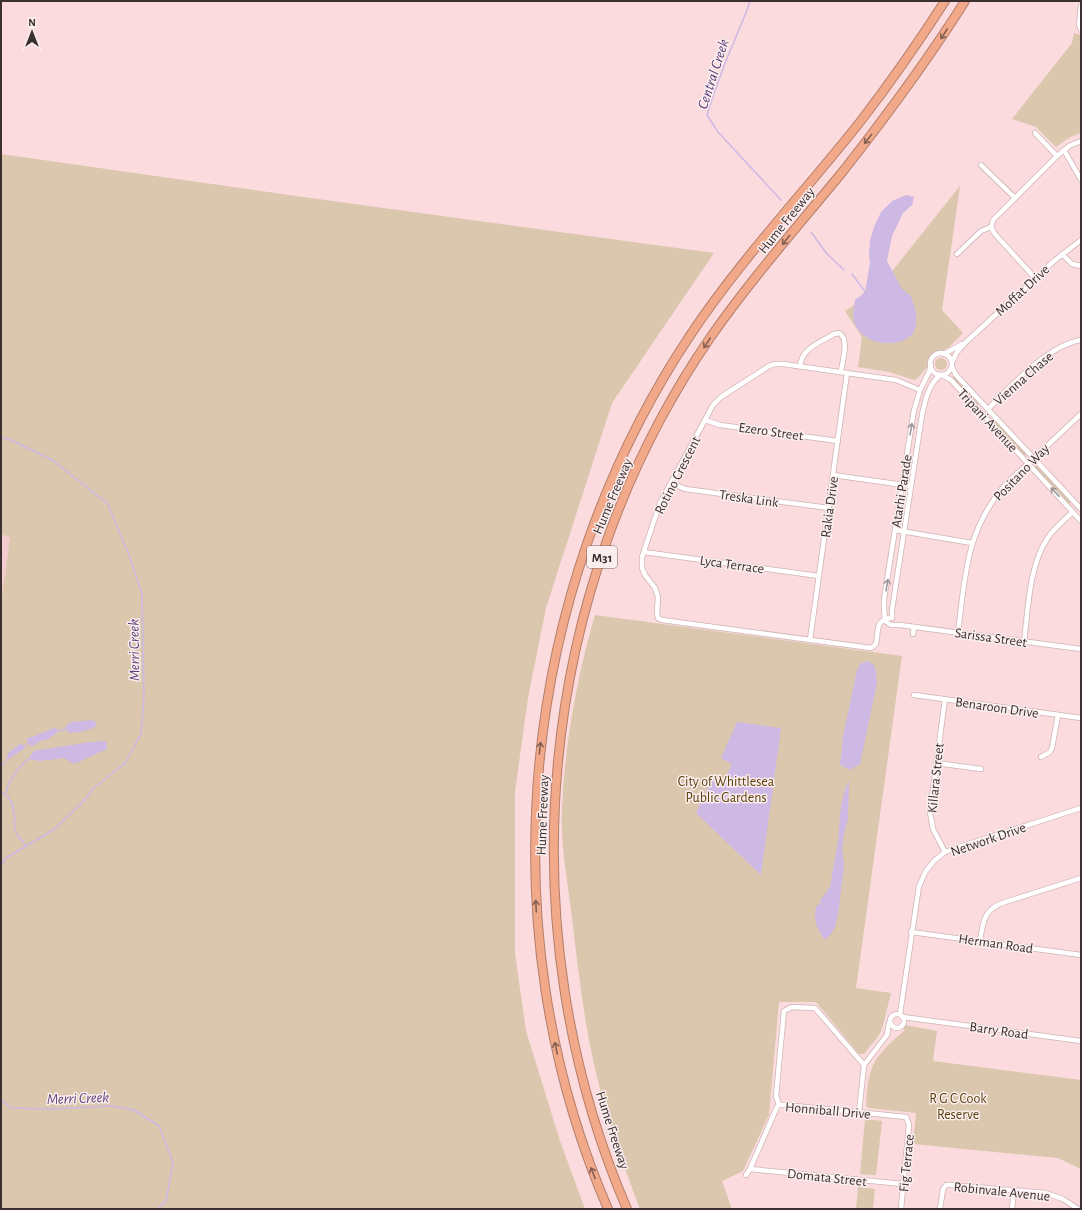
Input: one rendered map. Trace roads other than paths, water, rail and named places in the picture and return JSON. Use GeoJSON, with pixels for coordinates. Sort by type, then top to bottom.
{"type":"FeatureCollection","features":[{"type":"Feature","properties":{"kind":"highway","name":"Hume Freeway"},"geometry":{"type":"LineString","coordinates":[[608,1209],[586,1154],[566,1089],[548,1009],[537,920],[534,840],[539,762],[548,692],[564,618],[575,578],[604,496],[634,430],[668,369],[728,281],[859,123],[893,78],[945,1]]}},
{"type":"Feature","properties":{"kind":"highway","name":"Hume Freeway"},"geometry":{"type":"LineString","coordinates":[[628,1209],[597,1128],[576,1050],[562,979],[555,907],[553,838],[557,766],[568,682],[586,606],[603,553],[625,495],[655,430],[696,359],[764,267],[893,107],[924,64],[965,1]]}},
{"type":"Feature","properties":{"kind":"street"},"geometry":{"type":"LineString","coordinates":[[1081,6],[1079,24],[1081,30]]}},
{"type":"Feature","properties":{"kind":"street"},"geometry":{"type":"LineString","coordinates":[[1035,133],[1057,156]]}},
{"type":"Feature","properties":{"kind":"street"},"geometry":{"type":"LineString","coordinates":[[1035,278],[994,233],[991,227],[993,220],[1057,156],[1081,140]]}},
{"type":"Feature","properties":{"kind":"street"},"geometry":{"type":"LineString","coordinates":[[1064,150],[1081,180]]}},
{"type":"Feature","properties":{"kind":"street"},"geometry":{"type":"LineString","coordinates":[[981,165],[1014,198]]}},
{"type":"Feature","properties":{"kind":"street"},"geometry":{"type":"LineString","coordinates":[[957,254],[981,231],[991,227]]}},
{"type":"Feature","properties":{"kind":"street","name":"Moffat Drive"},"geometry":{"type":"LineString","coordinates":[[952,365],[955,355],[966,342],[1062,254],[1081,240]]}},
{"type":"Feature","properties":{"kind":"street"},"geometry":{"type":"LineString","coordinates":[[1062,254],[1072,264],[1081,266]]}},
{"type":"Feature","properties":{"kind":"street"},"geometry":{"type":"LineString","coordinates":[[800,366],[801,359],[807,351],[834,334],[839,333],[843,337],[844,344],[841,372]]}},
{"type":"Feature","properties":{"kind":"street","name":"Vienna Chase"},"geometry":{"type":"LineString","coordinates":[[988,409],[1048,354],[1067,344],[1081,340]]}},
{"type":"Feature","properties":{"kind":"street","name":"Moffat Drive"},"geometry":{"type":"LineString","coordinates":[[944,354],[966,342]]}},
{"type":"Feature","properties":{"kind":"street"},"geometry":{"type":"LineString","coordinates":[[944,354],[949,357],[952,365],[948,372],[941,375],[934,372],[930,365],[934,356],[944,354]]}},
{"type":"Feature","properties":{"kind":"street","name":"Rotino Crescent"},"geometry":{"type":"LineString","coordinates":[[886,621],[879,631],[876,644],[873,647],[864,648],[660,619],[657,614],[657,593],[654,585],[645,575],[642,568],[642,561],[657,511],[718,399],[769,366],[779,364],[800,366],[896,380],[920,390]]}},
{"type":"Feature","properties":{"kind":"street","name":"Atarhi Parade"},"geometry":{"type":"LineString","coordinates":[[886,621],[884,604],[914,410],[920,390],[929,372],[930,365]]}},
{"type":"Feature","properties":{"kind":"street","name":"Tripani Avenue"},"geometry":{"type":"LineString","coordinates":[[952,365],[956,375],[1080,507]]}},
{"type":"Feature","properties":{"kind":"street","name":"Rakia Drive"},"geometry":{"type":"LineString","coordinates":[[810,640],[847,373]]}},
{"type":"Feature","properties":{"kind":"street","name":"Tripani Avenue"},"geometry":{"type":"LineString","coordinates":[[941,375],[950,380],[1081,521]]}},
{"type":"Feature","properties":{"kind":"street","name":"Atarhi Parade"},"geometry":{"type":"LineString","coordinates":[[892,618],[924,407],[931,386],[941,375]]}},
{"type":"Feature","properties":{"kind":"street","name":"Positano Way"},"geometry":{"type":"LineString","coordinates":[[958,633],[967,564],[972,542],[983,515],[997,494],[1033,458],[1081,414]]}},
{"type":"Feature","properties":{"kind":"street","name":"Ezero Street"},"geometry":{"type":"LineString","coordinates":[[706,420],[720,424],[838,440]]}},
{"type":"Feature","properties":{"kind":"street"},"geometry":{"type":"LineString","coordinates":[[833,475],[911,486]]}},
{"type":"Feature","properties":{"kind":"street","name":"Treska Link"},"geometry":{"type":"LineString","coordinates":[[671,483],[685,489],[829,508]]}},
{"type":"Feature","properties":{"kind":"street"},"geometry":{"type":"LineString","coordinates":[[1024,642],[1033,572],[1039,553],[1048,537],[1073,512]]}},
{"type":"Feature","properties":{"kind":"street"},"geometry":{"type":"LineString","coordinates":[[895,530],[972,542]]}},
{"type":"Feature","properties":{"kind":"street","name":"Lyca Terrace"},"geometry":{"type":"LineString","coordinates":[[644,552],[819,576]]}},
{"type":"Feature","properties":{"kind":"street"},"geometry":{"type":"LineString","coordinates":[[886,621],[892,618],[900,625]]}},
{"type":"Feature","properties":{"kind":"street","name":"Sarissa Street"},"geometry":{"type":"LineString","coordinates":[[886,621],[891,625],[1081,649]]}},
{"type":"Feature","properties":{"kind":"street"},"geometry":{"type":"LineString","coordinates":[[913,634],[914,627]]}},
{"type":"Feature","properties":{"kind":"street","name":"Benaroon Drive"},"geometry":{"type":"LineString","coordinates":[[914,695],[1081,718]]}},
{"type":"Feature","properties":{"kind":"street","name":"Killara Street"},"geometry":{"type":"LineString","coordinates":[[945,700],[930,817],[933,829],[945,852]]}},
{"type":"Feature","properties":{"kind":"street"},"geometry":{"type":"LineString","coordinates":[[1041,757],[1050,752],[1052,748],[1058,715]]}},
{"type":"Feature","properties":{"kind":"street"},"geometry":{"type":"LineString","coordinates":[[936,763],[981,769]]}},
{"type":"Feature","properties":{"kind":"street","name":"Network Drive"},"geometry":{"type":"LineString","coordinates":[[901,1015],[916,897],[922,877],[934,861],[945,852],[958,847],[1081,808]]}},
{"type":"Feature","properties":{"kind":"street"},"geometry":{"type":"LineString","coordinates":[[980,941],[983,923],[993,907],[1081,878]]}},
{"type":"Feature","properties":{"kind":"street","name":"Herman Road"},"geometry":{"type":"LineString","coordinates":[[911,932],[1081,954]]}},
{"type":"Feature","properties":{"kind":"street"},"geometry":{"type":"LineString","coordinates":[[779,1105],[776,1096],[784,1011],[792,1007],[815,1008],[864,1065]]}},
{"type":"Feature","properties":{"kind":"street"},"geometry":{"type":"LineString","coordinates":[[859,1112],[864,1065],[887,1036],[904,1024],[901,1015],[893,1014],[891,1016],[887,1036]]}},
{"type":"Feature","properties":{"kind":"street","name":"Barry Road"},"geometry":{"type":"LineString","coordinates":[[901,1015],[917,1019],[1081,1041]]}},
{"type":"Feature","properties":{"kind":"street","name":"Barry Road"},"geometry":{"type":"LineString","coordinates":[[904,1024],[917,1019]]}},
{"type":"Feature","properties":{"kind":"street"},"geometry":{"type":"LineString","coordinates":[[889,1023],[893,1028],[899,1028]]}},
{"type":"Feature","properties":{"kind":"street","name":"Honniball Drive"},"geometry":{"type":"LineString","coordinates":[[746,1175],[779,1105],[906,1117]]}},
{"type":"Feature","properties":{"kind":"street","name":"Fig Terrace"},"geometry":{"type":"LineString","coordinates":[[901,1209],[909,1125],[906,1117]]}},
{"type":"Feature","properties":{"kind":"street","name":"Domata Street"},"geometry":{"type":"LineString","coordinates":[[750,1169],[904,1184]]}},
{"type":"Feature","properties":{"kind":"street","name":"Robinvale Avenue"},"geometry":{"type":"LineString","coordinates":[[940,1209],[943,1189],[946,1185],[1014,1190],[1051,1195],[1063,1199],[1078,1209]]}},
{"type":"Feature","properties":{"kind":"street"},"geometry":{"type":"LineString","coordinates":[[1012,1209],[1014,1190]]}},
{"type":"Feature","properties":{"kind":"waterway","name":"Central Creek"},"geometry":{"type":"LineString","coordinates":[[750,1],[716,87],[707,115],[718,132],[781,200]]}},
{"type":"Feature","properties":{"kind":"waterway","name":"Central Creek"},"geometry":{"type":"LineString","coordinates":[[811,232],[827,254],[844,270]]}},
{"type":"Feature","properties":{"kind":"waterway","name":"Central Creek"},"geometry":{"type":"LineString","coordinates":[[852,274],[866,293]]}},
{"type":"Feature","properties":{"kind":"waterway","name":"Merri Creek"},"geometry":{"type":"LineString","coordinates":[[1,437],[11,440],[52,460],[107,503],[128,552],[142,594],[144,696],[141,734],[125,763],[94,788],[82,803],[53,830],[6,858],[1,865]]}},
{"type":"Feature","properties":{"kind":"waterway"},"geometry":{"type":"LineString","coordinates":[[57,731],[67,729]]}},
{"type":"Feature","properties":{"kind":"waterway"},"geometry":{"type":"LineString","coordinates":[[23,747],[29,743]]}},
{"type":"Feature","properties":{"kind":"waterway"},"geometry":{"type":"LineString","coordinates":[[5,795],[14,775],[28,759]]}},
{"type":"Feature","properties":{"kind":"waterway"},"geometry":{"type":"LineString","coordinates":[[1,766],[6,761]]}},
{"type":"Feature","properties":{"kind":"waterway"},"geometry":{"type":"LineString","coordinates":[[1,792],[8,797],[12,803],[15,819],[15,830],[26,846]]}},
{"type":"Feature","properties":{"kind":"waterway","name":"Merri Creek"},"geometry":{"type":"LineString","coordinates":[[1,1100],[11,1108],[51,1109],[111,1106],[134,1110],[159,1126],[173,1162],[166,1201],[158,1209]]}},
{"type":"Feature","properties":{"kind":"park label","name":"City of Whittlesea Public Gardens"},"geometry":{"type":"Point","coordinates":[726,790]}},
{"type":"Feature","properties":{"kind":"park label","name":"R G C Cook Reserve"},"geometry":{"type":"Point","coordinates":[958,1106]}}]}
